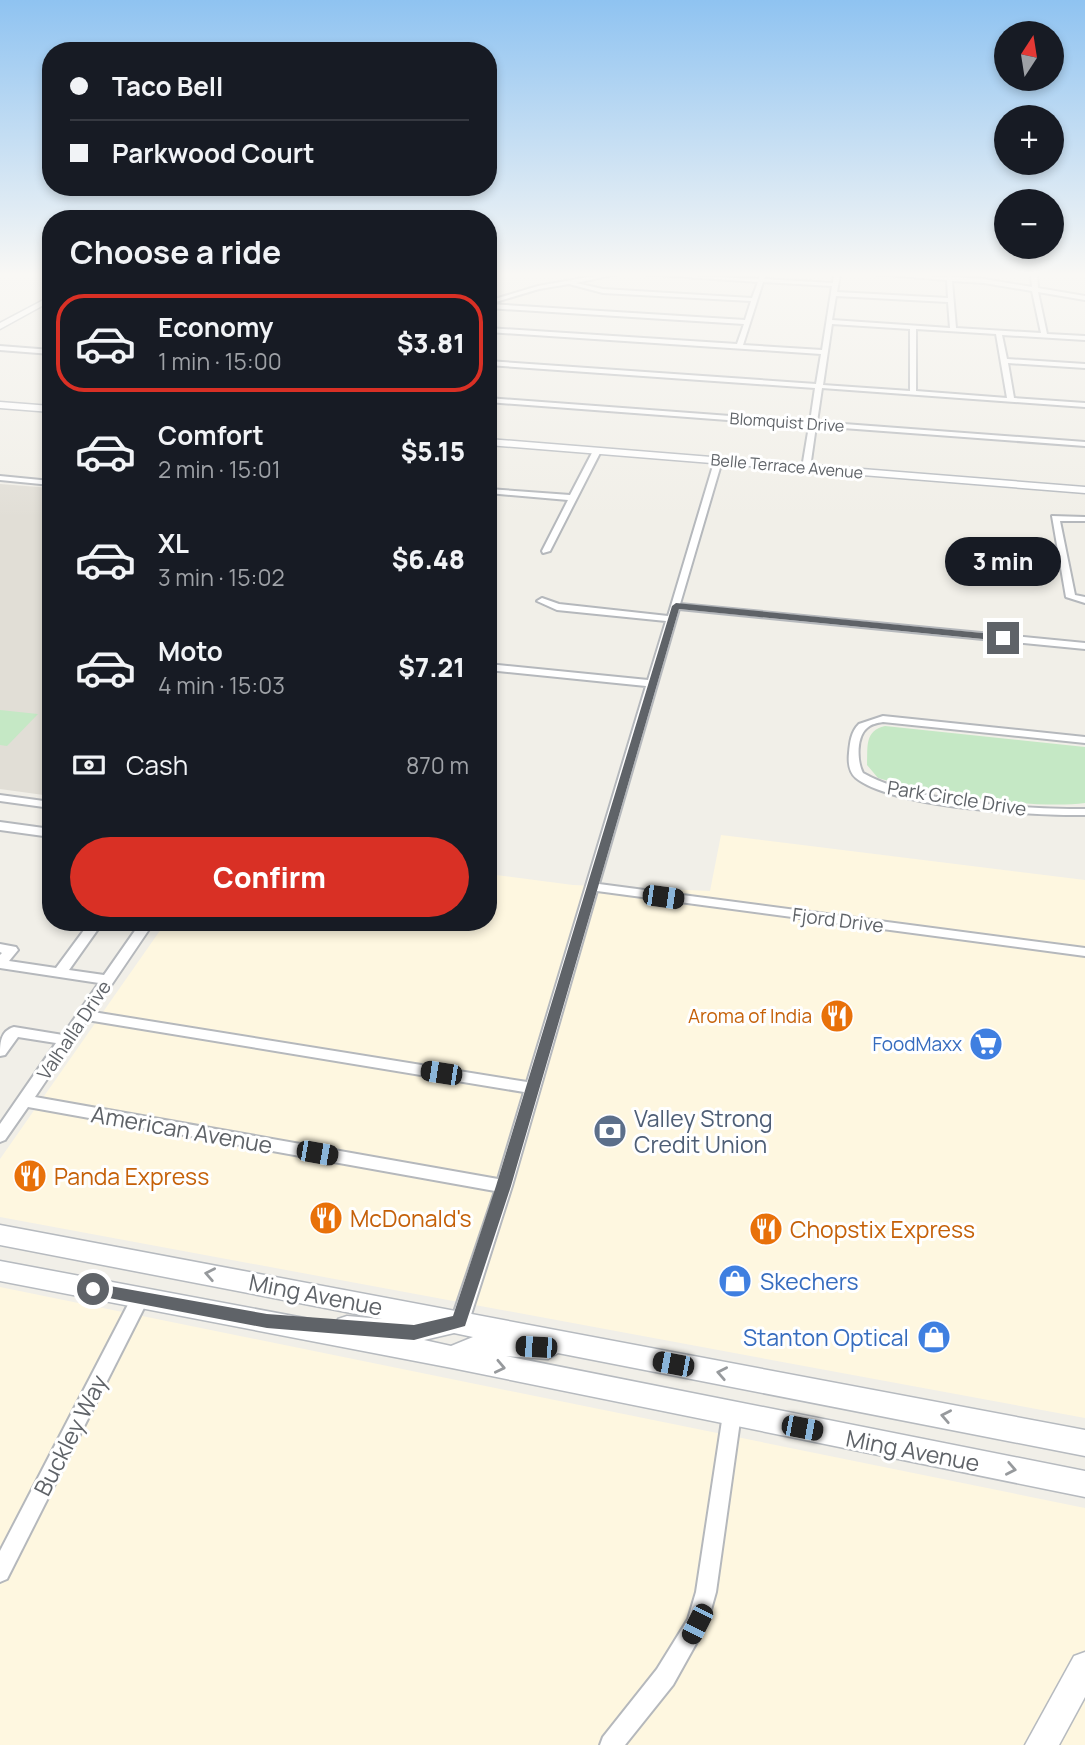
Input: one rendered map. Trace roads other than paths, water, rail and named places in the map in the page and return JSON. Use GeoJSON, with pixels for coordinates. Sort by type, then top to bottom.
{"type":"FeatureCollection","features":[{"type":"Feature","properties":{"kind":"main road"},"geometry":{"type":"LineString","coordinates":[[0,405],[42,408]]}},
{"type":"Feature","properties":{"kind":"main road","name":"Belle Terrace Avenue"},"geometry":{"type":"LineString","coordinates":[[497,443],[1084,493]]}},
{"type":"Feature","properties":{"kind":"main road","name":"Ming Avenue"},"geometry":{"type":"LineString","coordinates":[[0,1235],[460,1321],[1085,1443]]}},
{"type":"Feature","properties":{"kind":"main road","name":"Ming Avenue"},"geometry":{"type":"LineString","coordinates":[[0,1271],[452,1357],[1085,1484]]}},
{"type":"Feature","properties":{"kind":"main road"},"geometry":{"type":"LineString","coordinates":[[267,1321],[414,1332],[460,1321]]}},
{"type":"Feature","properties":{"kind":"main road"},"geometry":{"type":"LineString","coordinates":[[452,1357],[483,1344],[614,1352]]}},
{"type":"Feature","properties":{"kind":"main road"},"geometry":{"type":"LineString","coordinates":[[1041,1745],[1085,1667]]}},
{"type":"Feature","properties":{"kind":"street"},"geometry":{"type":"LineString","coordinates":[[806,468],[823,355]]}},
{"type":"Feature","properties":{"kind":"street"},"geometry":{"type":"LineString","coordinates":[[913,355],[913,393]]}},
{"type":"Feature","properties":{"kind":"street"},"geometry":{"type":"LineString","coordinates":[[1003,355],[1011,399]]}},
{"type":"Feature","properties":{"kind":"street"},"geometry":{"type":"LineString","coordinates":[[1004,361],[1085,366]]}},
{"type":"Feature","properties":{"kind":"street"},"geometry":{"type":"LineString","coordinates":[[497,364],[1085,405]]}},
{"type":"Feature","properties":{"kind":"street","name":"Blomquist Drive"},"geometry":{"type":"LineString","coordinates":[[497,401],[1085,444]]}},
{"type":"Feature","properties":{"kind":"street"},"geometry":{"type":"LineString","coordinates":[[546,551],[597,451]]}},
{"type":"Feature","properties":{"kind":"street"},"geometry":{"type":"LineString","coordinates":[[460,1321],[504,1186],[718,461]]}},
{"type":"Feature","properties":{"kind":"street"},"geometry":{"type":"LineString","coordinates":[[0,478],[42,482]]}},
{"type":"Feature","properties":{"kind":"street"},"geometry":{"type":"LineString","coordinates":[[497,492],[573,498]]}},
{"type":"Feature","properties":{"kind":"street"},"geometry":{"type":"LineString","coordinates":[[1085,519],[1055,518],[1071,597],[1085,600]]}},
{"type":"Feature","properties":{"kind":"street"},"geometry":{"type":"LineString","coordinates":[[542,601],[557,607],[674,612],[1085,646]]}},
{"type":"Feature","properties":{"kind":"street"},"geometry":{"type":"LineString","coordinates":[[497,668],[653,684]]}},
{"type":"Feature","properties":{"kind":"street","name":"Park Circle Drive"},"geometry":{"type":"LineString","coordinates":[[1085,740],[883,719],[859,728],[856,733],[854,764],[855,770],[867,781],[915,794],[992,806],[1085,812]]}},
{"type":"Feature","properties":{"kind":"street"},"geometry":{"type":"LineString","coordinates":[[0,798],[42,804]]}},
{"type":"Feature","properties":{"kind":"street"},"geometry":{"type":"LineString","coordinates":[[0,827],[42,832]]}},
{"type":"Feature","properties":{"kind":"street","name":"Fjord Drive"},"geometry":{"type":"LineString","coordinates":[[592,887],[1085,952]]}},
{"type":"Feature","properties":{"kind":"street"},"geometry":{"type":"LineString","coordinates":[[60,972],[90,931]]}},
{"type":"Feature","properties":{"kind":"street","name":"Valhalla Drive"},"geometry":{"type":"LineString","coordinates":[[0,1136],[142,931]]}},
{"type":"Feature","properties":{"kind":"street"},"geometry":{"type":"LineString","coordinates":[[0,948],[11,950],[0,964],[108,979]]}},
{"type":"Feature","properties":{"kind":"street"},"geometry":{"type":"LineString","coordinates":[[84,1015],[532,1088]]}},
{"type":"Feature","properties":{"kind":"street"},"geometry":{"type":"LineString","coordinates":[[0,1051],[14,1032],[66,1040]]}},
{"type":"Feature","properties":{"kind":"street","name":"American Avenue"},"geometry":{"type":"LineString","coordinates":[[25,1101],[504,1186]]}},
{"type":"Feature","properties":{"kind":"street","name":"Buckley Way"},"geometry":{"type":"LineString","coordinates":[[0,1572],[140,1298]]}},
{"type":"Feature","properties":{"kind":"street"},"geometry":{"type":"LineString","coordinates":[[611,1745],[672,1668],[697,1624],[706,1592],[732,1414]]}},
{"type":"Feature","properties":{"kind":"place","name":"Aroma of India"},"geometry":{"type":"Point","coordinates":[837,1016]}},
{"type":"Feature","properties":{"kind":"place","name":"FoodMaxx"},"geometry":{"type":"Point","coordinates":[986,1044]}},
{"type":"Feature","properties":{"kind":"place","name":"Valley Strong Credit Union"},"geometry":{"type":"Point","coordinates":[610,1131]}},
{"type":"Feature","properties":{"kind":"place","name":"Panda Express"},"geometry":{"type":"Point","coordinates":[30,1176]}},
{"type":"Feature","properties":{"kind":"place","name":"McDonald's"},"geometry":{"type":"Point","coordinates":[326,1218]}},
{"type":"Feature","properties":{"kind":"place","name":"Chopstix Express"},"geometry":{"type":"Point","coordinates":[766,1229]}},
{"type":"Feature","properties":{"kind":"place","name":"Skechers"},"geometry":{"type":"Point","coordinates":[735,1281]}},
{"type":"Feature","properties":{"kind":"place","name":"Stanton Optical"},"geometry":{"type":"Point","coordinates":[934,1337]}}]}
